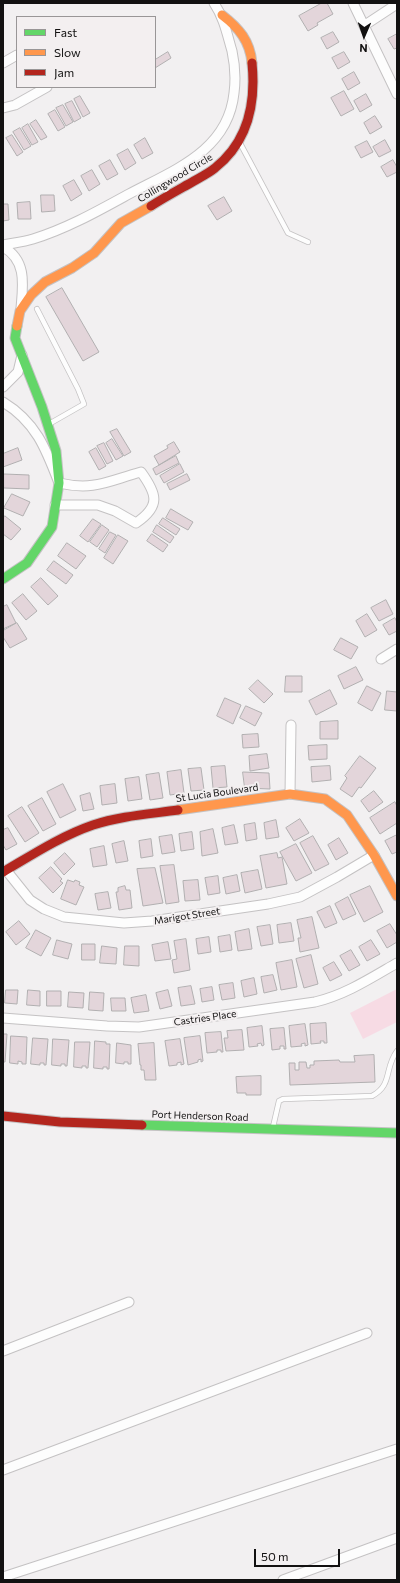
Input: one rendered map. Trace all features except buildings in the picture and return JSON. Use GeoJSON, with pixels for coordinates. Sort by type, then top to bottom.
{"type":"FeatureCollection","features":[{"type":"Feature","properties":{"kind":"street"},"geometry":{"type":"LineString","coordinates":[[214,3],[222,15]]}},
{"type":"Feature","properties":{"kind":"street"},"geometry":{"type":"LineString","coordinates":[[353,3],[397,94]]}},
{"type":"Feature","properties":{"kind":"street"},"geometry":{"type":"LineString","coordinates":[[364,24],[397,4]]}},
{"type":"Feature","properties":{"kind":"street","name":"Collingwood Circle"},"geometry":{"type":"LineString","coordinates":[[3,579],[27,563],[52,527],[59,483],[56,452],[48,425],[22,353],[15,338],[20,311],[31,295],[45,282],[72,268],[94,253],[121,223],[214,169],[227,158],[240,142],[248,121],[252,104],[254,80],[253,64],[245,37],[233,23],[222,15]]}},
{"type":"Feature","properties":{"kind":"street","name":"Collingwood Circle"},"geometry":{"type":"LineString","coordinates":[[3,246],[32,240],[70,224],[170,172],[194,158],[213,142],[227,122],[231,112],[236,84],[236,71],[222,15]]}},
{"type":"Feature","properties":{"kind":"street"},"geometry":{"type":"LineString","coordinates":[[3,63],[16,56]]}},
{"type":"Feature","properties":{"kind":"street"},"geometry":{"type":"LineString","coordinates":[[3,108],[15,105],[45,88]]}},
{"type":"Feature","properties":{"kind":"street"},"geometry":{"type":"LineString","coordinates":[[3,246],[17,258],[22,277],[20,311]]}},
{"type":"Feature","properties":{"kind":"street"},"geometry":{"type":"LineString","coordinates":[[3,387],[18,372],[22,353]]}},
{"type":"Feature","properties":{"kind":"street"},"geometry":{"type":"LineString","coordinates":[[3,402],[22,417],[38,435],[46,448],[59,483],[85,487],[104,485],[141,472],[152,487],[155,502],[146,516],[136,523],[115,511],[98,505],[55,505]]}},
{"type":"Feature","properties":{"kind":"street"},"geometry":{"type":"LineString","coordinates":[[381,659],[397,649]]}},
{"type":"Feature","properties":{"kind":"street"},"geometry":{"type":"LineString","coordinates":[[290,794],[291,725]]}},
{"type":"Feature","properties":{"kind":"street","name":"St Lucia Boulevard"},"geometry":{"type":"LineString","coordinates":[[4,871],[64,837],[94,825],[128,817],[290,794],[325,799],[347,815],[374,855],[397,896]]}},
{"type":"Feature","properties":{"kind":"street","name":"Marigot Street"},"geometry":{"type":"LineString","coordinates":[[4,871],[30,900],[44,910],[64,917],[124,923],[152,921],[268,904],[300,897],[374,855]]}},
{"type":"Feature","properties":{"kind":"street","name":"Castries Place"},"geometry":{"type":"LineString","coordinates":[[3,1018],[139,1027],[322,1000],[352,988],[397,963]]}},
{"type":"Feature","properties":{"kind":"street","name":"Port Henderson Road"},"geometry":{"type":"LineString","coordinates":[[3,1116],[60,1122],[397,1133]]}},
{"type":"Feature","properties":{"kind":"street"},"geometry":{"type":"LineString","coordinates":[[3,1350],[129,1302]]}},
{"type":"Feature","properties":{"kind":"street"},"geometry":{"type":"LineString","coordinates":[[3,1470],[367,1333]]}},
{"type":"Feature","properties":{"kind":"street"},"geometry":{"type":"LineString","coordinates":[[6,1580],[3,1576],[397,1449]]}},
{"type":"Feature","properties":{"kind":"street"},"geometry":{"type":"LineString","coordinates":[[282,1580],[397,1538]]}},
{"type":"Feature","properties":{"kind":"lane"},"geometry":{"type":"LineString","coordinates":[[240,142],[288,233],[308,242]]}},
{"type":"Feature","properties":{"kind":"lane"},"geometry":{"type":"LineString","coordinates":[[37,309],[78,389],[84,404],[48,425]]}},
{"type":"Feature","properties":{"kind":"lane"},"geometry":{"type":"LineString","coordinates":[[273,1129],[279,1102],[283,1099],[372,1096],[379,1092],[385,1085],[392,1057],[397,1051]]}},
{"type":"Feature","properties":{"kind":"shaded area"},"geometry":{"type":"Polygon","coordinates":[[[397,989],[397,1022],[363,1039],[350,1013],[397,989]]]}},
{"type":"Feature","properties":{"kind":"traffic: fast"},"geometry":{"type":"LineString","coordinates":[[3,579],[27,563],[52,527],[59,483],[56,451],[42,407],[15,338],[17,326]]}},
{"type":"Feature","properties":{"kind":"traffic: fast"},"geometry":{"type":"LineString","coordinates":[[142,1125],[397,1133]]}},
{"type":"Feature","properties":{"kind":"traffic: slow"},"geometry":{"type":"LineString","coordinates":[[222,15],[234,25],[243,36],[249,48],[252,63]]}},
{"type":"Feature","properties":{"kind":"traffic: slow"},"geometry":{"type":"LineString","coordinates":[[17,326],[20,311],[31,295],[45,282],[72,268],[94,253],[121,223],[151,206]]}},
{"type":"Feature","properties":{"kind":"traffic: slow"},"geometry":{"type":"LineString","coordinates":[[178,810],[290,794],[325,799],[347,815],[374,855],[397,896]]}},
{"type":"Feature","properties":{"kind":"traffic: jam"},"geometry":{"type":"LineString","coordinates":[[151,206],[213,170],[226,158],[235,146],[242,134],[251,107],[253,93],[252,63]]}},
{"type":"Feature","properties":{"kind":"traffic: jam"},"geometry":{"type":"LineString","coordinates":[[3,872],[58,840],[81,829],[124,817],[178,810]]}},
{"type":"Feature","properties":{"kind":"traffic: jam"},"geometry":{"type":"LineString","coordinates":[[3,1116],[60,1122],[142,1125]]}}]}
